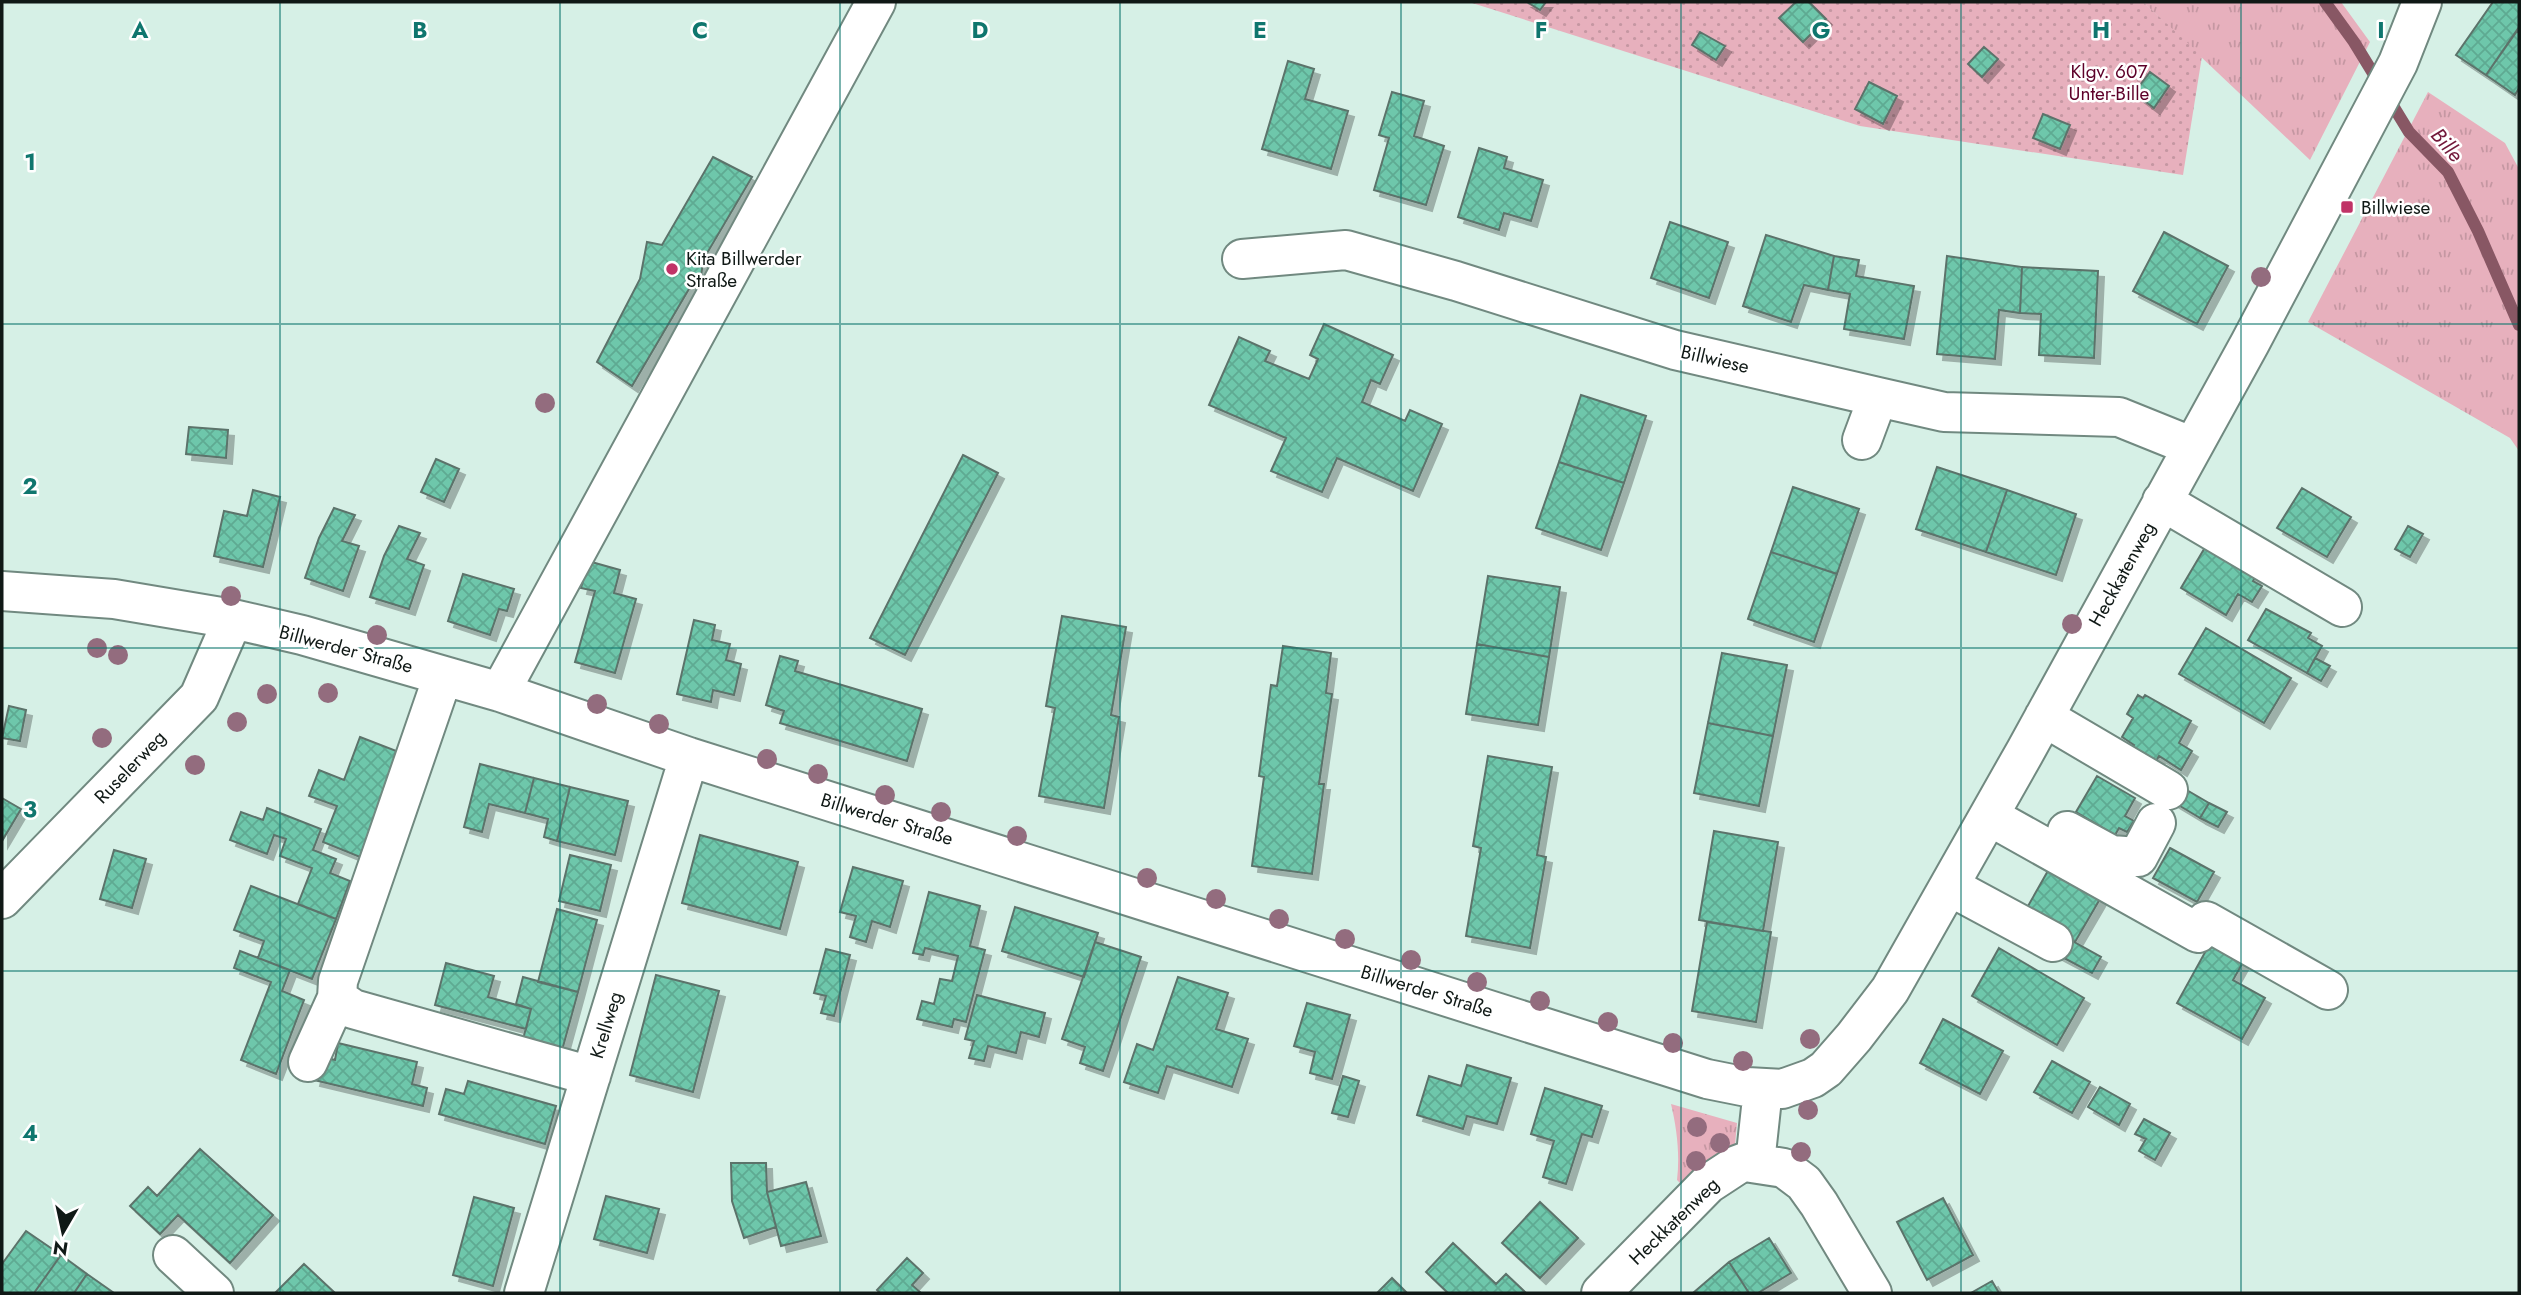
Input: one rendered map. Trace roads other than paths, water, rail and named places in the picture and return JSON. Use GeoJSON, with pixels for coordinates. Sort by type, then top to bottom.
{"type":"FeatureCollection","features":[{"type":"Feature","properties":{"kind":"street"},"geometry":{"type":"LineString","coordinates":[[500,692],[876,2]]}},
{"type":"Feature","properties":{"kind":"street","name":"Heckkatenweg"},"geometry":{"type":"LineString","coordinates":[[1763,1089],[1782,1089],[1796,1085],[1826,1069],[1890,990],[2250,343],[2398,62],[2422,2]]}},
{"type":"Feature","properties":{"kind":"street","name":"Billwiese"},"geometry":{"type":"LineString","coordinates":[[1242,259],[1346,250],[1456,281],[1675,350],[1944,412],[2119,417],[2191,446]]}},
{"type":"Feature","properties":{"kind":"street"},"geometry":{"type":"LineString","coordinates":[[1862,440],[1878,397]]}},
{"type":"Feature","properties":{"kind":"street"},"geometry":{"type":"LineString","coordinates":[[2162,500],[2342,607]]}},
{"type":"Feature","properties":{"kind":"street","name":"Billwerder Straße"},"geometry":{"type":"LineString","coordinates":[[2,591],[114,599],[302,635],[500,692],[689,757],[1707,1079],[1763,1089]]}},
{"type":"Feature","properties":{"kind":"street","name":"Ruselerweg"},"geometry":{"type":"LineString","coordinates":[[2,898],[199,697],[233,620]]}},
{"type":"Feature","properties":{"kind":"street"},"geometry":{"type":"LineString","coordinates":[[308,1062],[337,998],[338,981],[443,676]]}},
{"type":"Feature","properties":{"kind":"street"},"geometry":{"type":"LineString","coordinates":[[1995,805],[2111,855],[2138,857],[2162,806],[2044,717]]}},
{"type":"Feature","properties":{"kind":"street","name":"Krellweg"},"geometry":{"type":"LineString","coordinates":[[524,1293],[689,757]]}},
{"type":"Feature","properties":{"kind":"street"},"geometry":{"type":"LineString","coordinates":[[1995,805],[2198,933],[2206,921],[2328,990]]}},
{"type":"Feature","properties":{"kind":"street"},"geometry":{"type":"LineString","coordinates":[[1949,886],[2053,942]]}},
{"type":"Feature","properties":{"kind":"street"},"geometry":{"type":"LineString","coordinates":[[337,998],[353,1009],[591,1076]]}},
{"type":"Feature","properties":{"kind":"street"},"geometry":{"type":"LineString","coordinates":[[1763,1089],[1755,1163],[1784,1168],[1804,1183],[1872,1293]]}},
{"type":"Feature","properties":{"kind":"street","name":"Heckkatenweg"},"geometry":{"type":"LineString","coordinates":[[1601,1293],[1708,1184],[1737,1165],[1755,1163]]}},
{"type":"Feature","properties":{"kind":"street"},"geometry":{"type":"LineString","coordinates":[[173,1255],[214,1293]]}},
{"type":"Feature","properties":{"kind":"waterway","name":"Bille"},"geometry":{"type":"LineString","coordinates":[[2325,2],[2354,42],[2409,132],[2448,172],[2478,231],[2519,325]]}},
{"type":"Feature","properties":{"kind":"place","name":"Billwiese"},"geometry":{"type":"Point","coordinates":[2347,207]}},
{"type":"Feature","properties":{"kind":"place","name":"Kita Billwerder Straße"},"geometry":{"type":"Point","coordinates":[672,269]}},
{"type":"Feature","properties":{"kind":"park label","name":"Klgv. 607 Unter-Bille"},"geometry":{"type":"Point","coordinates":[2109,82]}}]}
